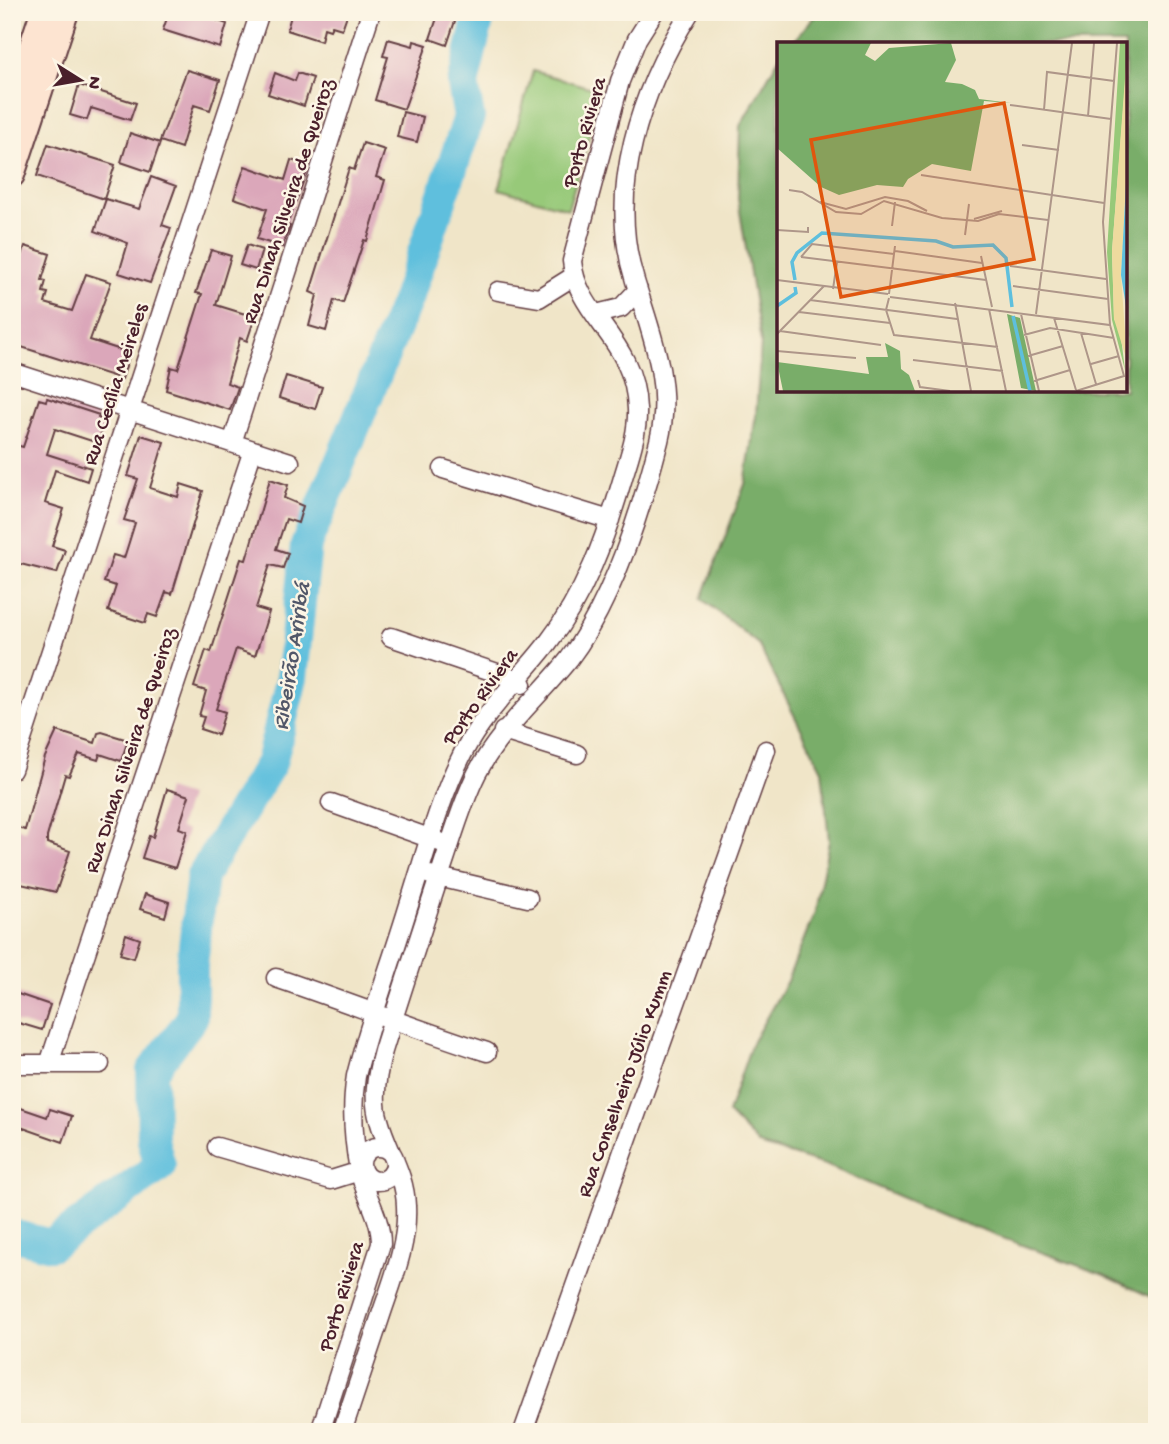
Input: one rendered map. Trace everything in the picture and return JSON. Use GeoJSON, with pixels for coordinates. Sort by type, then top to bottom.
{"type":"FeatureCollection","features":[{"type":"Feature","properties":{"kind":"main road"},"geometry":{"type":"LineString","coordinates":[[12,105],[43,12]]}},
{"type":"Feature","properties":{"kind":"main road"},"geometry":{"type":"LineString","coordinates":[[12,175],[66,12]]}},
{"type":"Feature","properties":{"kind":"street","name":"Rua Dinah Silveira de Queiroz"},"geometry":{"type":"LineString","coordinates":[[232,443],[372,12]]}},
{"type":"Feature","properties":{"kind":"street","name":"Porto Riviera"},"geometry":{"type":"LineString","coordinates":[[320,1432],[381,1244],[379,1221],[360,1171],[354,1126],[354,1091],[430,839],[465,749],[515,679],[547,644],[584,587],[610,520],[634,443],[637,408],[626,359],[580,291],[572,261],[620,81],[637,39],[654,12]]}},
{"type":"Feature","properties":{"kind":"street"},"geometry":{"type":"LineString","coordinates":[[665,12],[670,19],[686,18]]}},
{"type":"Feature","properties":{"kind":"street","name":"Rua Cecília Meireles"},"geometry":{"type":"LineString","coordinates":[[12,770],[130,410],[253,14]]}},
{"type":"Feature","properties":{"kind":"street","name":"Porto Riviera"},"geometry":{"type":"LineString","coordinates":[[342,1432],[399,1260],[406,1225],[404,1187],[396,1157],[382,1130],[376,1105],[378,1069],[392,1022],[476,775],[503,732],[582,641],[610,593],[660,439],[664,409],[662,376],[638,290],[627,231],[630,159],[642,109],[666,53],[686,18]]}},
{"type":"Feature","properties":{"kind":"street"},"geometry":{"type":"LineString","coordinates":[[637,39],[656,44],[666,53]]}},
{"type":"Feature","properties":{"kind":"street"},"geometry":{"type":"LineString","coordinates":[[498,291],[538,298],[574,276]]}},
{"type":"Feature","properties":{"kind":"street"},"geometry":{"type":"LineString","coordinates":[[596,314],[621,308],[638,290]]}},
{"type":"Feature","properties":{"kind":"street"},"geometry":{"type":"LineString","coordinates":[[12,372],[290,462]]}},
{"type":"Feature","properties":{"kind":"street","name":"Rua Dinah Silveira de Queiroz"},"geometry":{"type":"LineString","coordinates":[[49,1064],[253,450]]}},
{"type":"Feature","properties":{"kind":"street"},"geometry":{"type":"LineString","coordinates":[[443,469],[610,520]]}},
{"type":"Feature","properties":{"kind":"street"},"geometry":{"type":"LineString","coordinates":[[391,637],[515,679],[535,696]]}},
{"type":"Feature","properties":{"kind":"street"},"geometry":{"type":"LineString","coordinates":[[503,732],[577,754]]}},
{"type":"Feature","properties":{"kind":"street","name":"Rua Conselheiro Júlio Kumm"},"geometry":{"type":"LineString","coordinates":[[523,1432],[766,750]]}},
{"type":"Feature","properties":{"kind":"street"},"geometry":{"type":"LineString","coordinates":[[331,803],[450,845]]}},
{"type":"Feature","properties":{"kind":"street"},"geometry":{"type":"LineString","coordinates":[[420,872],[528,898]]}},
{"type":"Feature","properties":{"kind":"street"},"geometry":{"type":"LineString","coordinates":[[276,978],[376,1011],[392,1022],[487,1052]]}},
{"type":"Feature","properties":{"kind":"street"},"geometry":{"type":"LineString","coordinates":[[12,1064],[100,1064]]}},
{"type":"Feature","properties":{"kind":"street"},"geometry":{"type":"LineString","coordinates":[[217,1147],[331,1180],[360,1171],[365,1153],[374,1149],[385,1148],[396,1157]]}},
{"type":"Feature","properties":{"kind":"street"},"geometry":{"type":"LineString","coordinates":[[355,1330],[374,1337]]}},
{"type":"Feature","properties":{"kind":"green space"},"geometry":{"type":"Polygon","coordinates":[[[818,12],[1157,12],[1157,1300],[1104,1275],[959,1222],[828,1166],[759,1145],[728,1113],[751,1045],[787,981],[815,912],[829,841],[822,770],[758,644],[702,599],[745,484],[756,415],[761,342],[738,199],[740,126],[777,61],[777,392],[1127,392],[1127,42],[793,42],[818,12]]]}},
{"type":"Feature","properties":{"kind":"green space"},"geometry":{"type":"Polygon","coordinates":[[[533,71],[602,91],[568,209],[499,189],[533,71]]]}},
{"type":"Feature","properties":{"kind":"building"},"geometry":{"type":"Polygon","coordinates":[[[169,12],[195,12],[227,24],[220,48],[163,30],[169,12]]]}},
{"type":"Feature","properties":{"kind":"building"},"geometry":{"type":"Polygon","coordinates":[[[292,12],[338,12],[347,15],[342,29],[332,26],[330,30],[324,28],[321,41],[287,30],[292,12]]]}},
{"type":"Feature","properties":{"kind":"building"},"geometry":{"type":"Polygon","coordinates":[[[439,12],[454,12],[452,20],[455,21],[447,45],[430,39],[439,12]]]}},
{"type":"Feature","properties":{"kind":"building"},"geometry":{"type":"Polygon","coordinates":[[[388,39],[413,46],[414,41],[427,45],[404,109],[375,100],[388,57],[383,56],[388,39]]]}},
{"type":"Feature","properties":{"kind":"building"},"geometry":{"type":"Polygon","coordinates":[[[187,70],[220,80],[210,110],[194,105],[181,148],[160,141],[187,70]]]}},
{"type":"Feature","properties":{"kind":"building"},"geometry":{"type":"Polygon","coordinates":[[[275,73],[295,81],[298,73],[313,78],[304,106],[268,94],[275,73]]]}},
{"type":"Feature","properties":{"kind":"building"},"geometry":{"type":"Polygon","coordinates":[[[79,85],[136,103],[130,120],[91,108],[87,120],[70,115],[79,85]]]}},
{"type":"Feature","properties":{"kind":"building"},"geometry":{"type":"Polygon","coordinates":[[[403,112],[423,117],[417,142],[397,137],[403,112]]]}},
{"type":"Feature","properties":{"kind":"building"},"geometry":{"type":"Polygon","coordinates":[[[130,133],[160,143],[150,172],[121,162],[130,133]]]}},
{"type":"Feature","properties":{"kind":"building"},"geometry":{"type":"Polygon","coordinates":[[[363,143],[385,150],[376,177],[385,180],[367,241],[364,240],[343,303],[334,300],[326,331],[309,326],[317,295],[310,292],[349,168],[354,170],[363,143]]]}},
{"type":"Feature","properties":{"kind":"building"},"geometry":{"type":"Polygon","coordinates":[[[48,144],[115,165],[104,199],[37,176],[48,144]]]}},
{"type":"Feature","properties":{"kind":"building"},"geometry":{"type":"Polygon","coordinates":[[[291,160],[309,166],[287,225],[290,226],[282,247],[257,239],[267,209],[234,198],[245,166],[285,180],[291,160]]]}},
{"type":"Feature","properties":{"kind":"building"},"geometry":{"type":"Polygon","coordinates":[[[151,177],[176,186],[162,225],[171,228],[150,283],[119,273],[128,243],[95,231],[106,199],[139,209],[151,177]]]}},
{"type":"Feature","properties":{"kind":"building"},"geometry":{"type":"Polygon","coordinates":[[[247,245],[262,250],[256,270],[240,265],[247,245]]]}},
{"type":"Feature","properties":{"kind":"building"},"geometry":{"type":"Polygon","coordinates":[[[25,246],[50,254],[42,280],[46,281],[43,292],[48,293],[45,303],[72,311],[86,274],[111,282],[90,340],[130,353],[122,379],[12,344],[12,274],[16,275],[25,246]]]}},
{"type":"Feature","properties":{"kind":"building"},"geometry":{"type":"Polygon","coordinates":[[[211,250],[231,256],[216,305],[255,317],[247,341],[240,338],[227,383],[238,387],[230,410],[166,390],[171,367],[178,369],[202,294],[196,293],[211,250]]]}},
{"type":"Feature","properties":{"kind":"building"},"geometry":{"type":"Polygon","coordinates":[[[286,376],[322,387],[315,409],[279,398],[286,376]]]}},
{"type":"Feature","properties":{"kind":"building"},"geometry":{"type":"Polygon","coordinates":[[[47,398],[99,415],[98,418],[105,421],[98,443],[55,429],[47,454],[91,468],[87,481],[55,470],[45,503],[64,509],[52,546],[65,550],[57,573],[12,562],[12,444],[23,447],[39,399],[46,401],[47,398]]]}},
{"type":"Feature","properties":{"kind":"building"},"geometry":{"type":"Polygon","coordinates":[[[141,435],[164,442],[150,488],[178,497],[181,484],[203,491],[172,594],[166,592],[157,617],[148,614],[145,623],[108,611],[116,586],[104,582],[113,555],[124,558],[135,523],[124,520],[138,479],[128,476],[141,435]]]}},
{"type":"Feature","properties":{"kind":"building"},"geometry":{"type":"Polygon","coordinates":[[[270,479],[288,485],[284,498],[303,506],[298,523],[286,519],[276,549],[288,553],[283,568],[270,565],[256,608],[269,612],[255,656],[236,649],[216,709],[225,712],[218,735],[200,729],[204,717],[199,716],[206,691],[194,687],[206,650],[211,652],[241,559],[246,560],[270,479]]]}},
{"type":"Feature","properties":{"kind":"building"},"geometry":{"type":"Polygon","coordinates":[[[57,731],[95,743],[98,733],[102,732],[128,740],[121,761],[100,754],[98,760],[79,754],[69,776],[65,775],[47,837],[47,843],[70,851],[56,892],[12,882],[12,826],[25,830],[45,757],[57,731]]]}},
{"type":"Feature","properties":{"kind":"building"},"geometry":{"type":"Polygon","coordinates":[[[167,789],[189,796],[179,828],[187,831],[175,868],[142,858],[149,836],[153,837],[167,789]]]}},
{"type":"Feature","properties":{"kind":"building"},"geometry":{"type":"Polygon","coordinates":[[[145,894],[169,902],[165,917],[140,909],[145,894]]]}},
{"type":"Feature","properties":{"kind":"building"},"geometry":{"type":"Polygon","coordinates":[[[126,934],[140,939],[134,958],[120,954],[126,934]]]}},
{"type":"Feature","properties":{"kind":"building"},"geometry":{"type":"Polygon","coordinates":[[[12,992],[50,1005],[42,1030],[12,1021],[12,992]]]}},
{"type":"Feature","properties":{"kind":"building"},"geometry":{"type":"Polygon","coordinates":[[[12,1105],[47,1117],[50,1109],[72,1116],[63,1142],[12,1124],[12,1105]]]}},
{"type":"Feature","properties":{"kind":"waterway","name":"Ribeirão Ariribá"},"geometry":{"type":"LineString","coordinates":[[12,1235],[51,1245],[160,1166],[153,1140],[152,1071],[192,1018],[192,965],[202,876],[271,763],[292,677],[306,545],[408,297],[469,117],[463,84],[480,12]]}}]}
